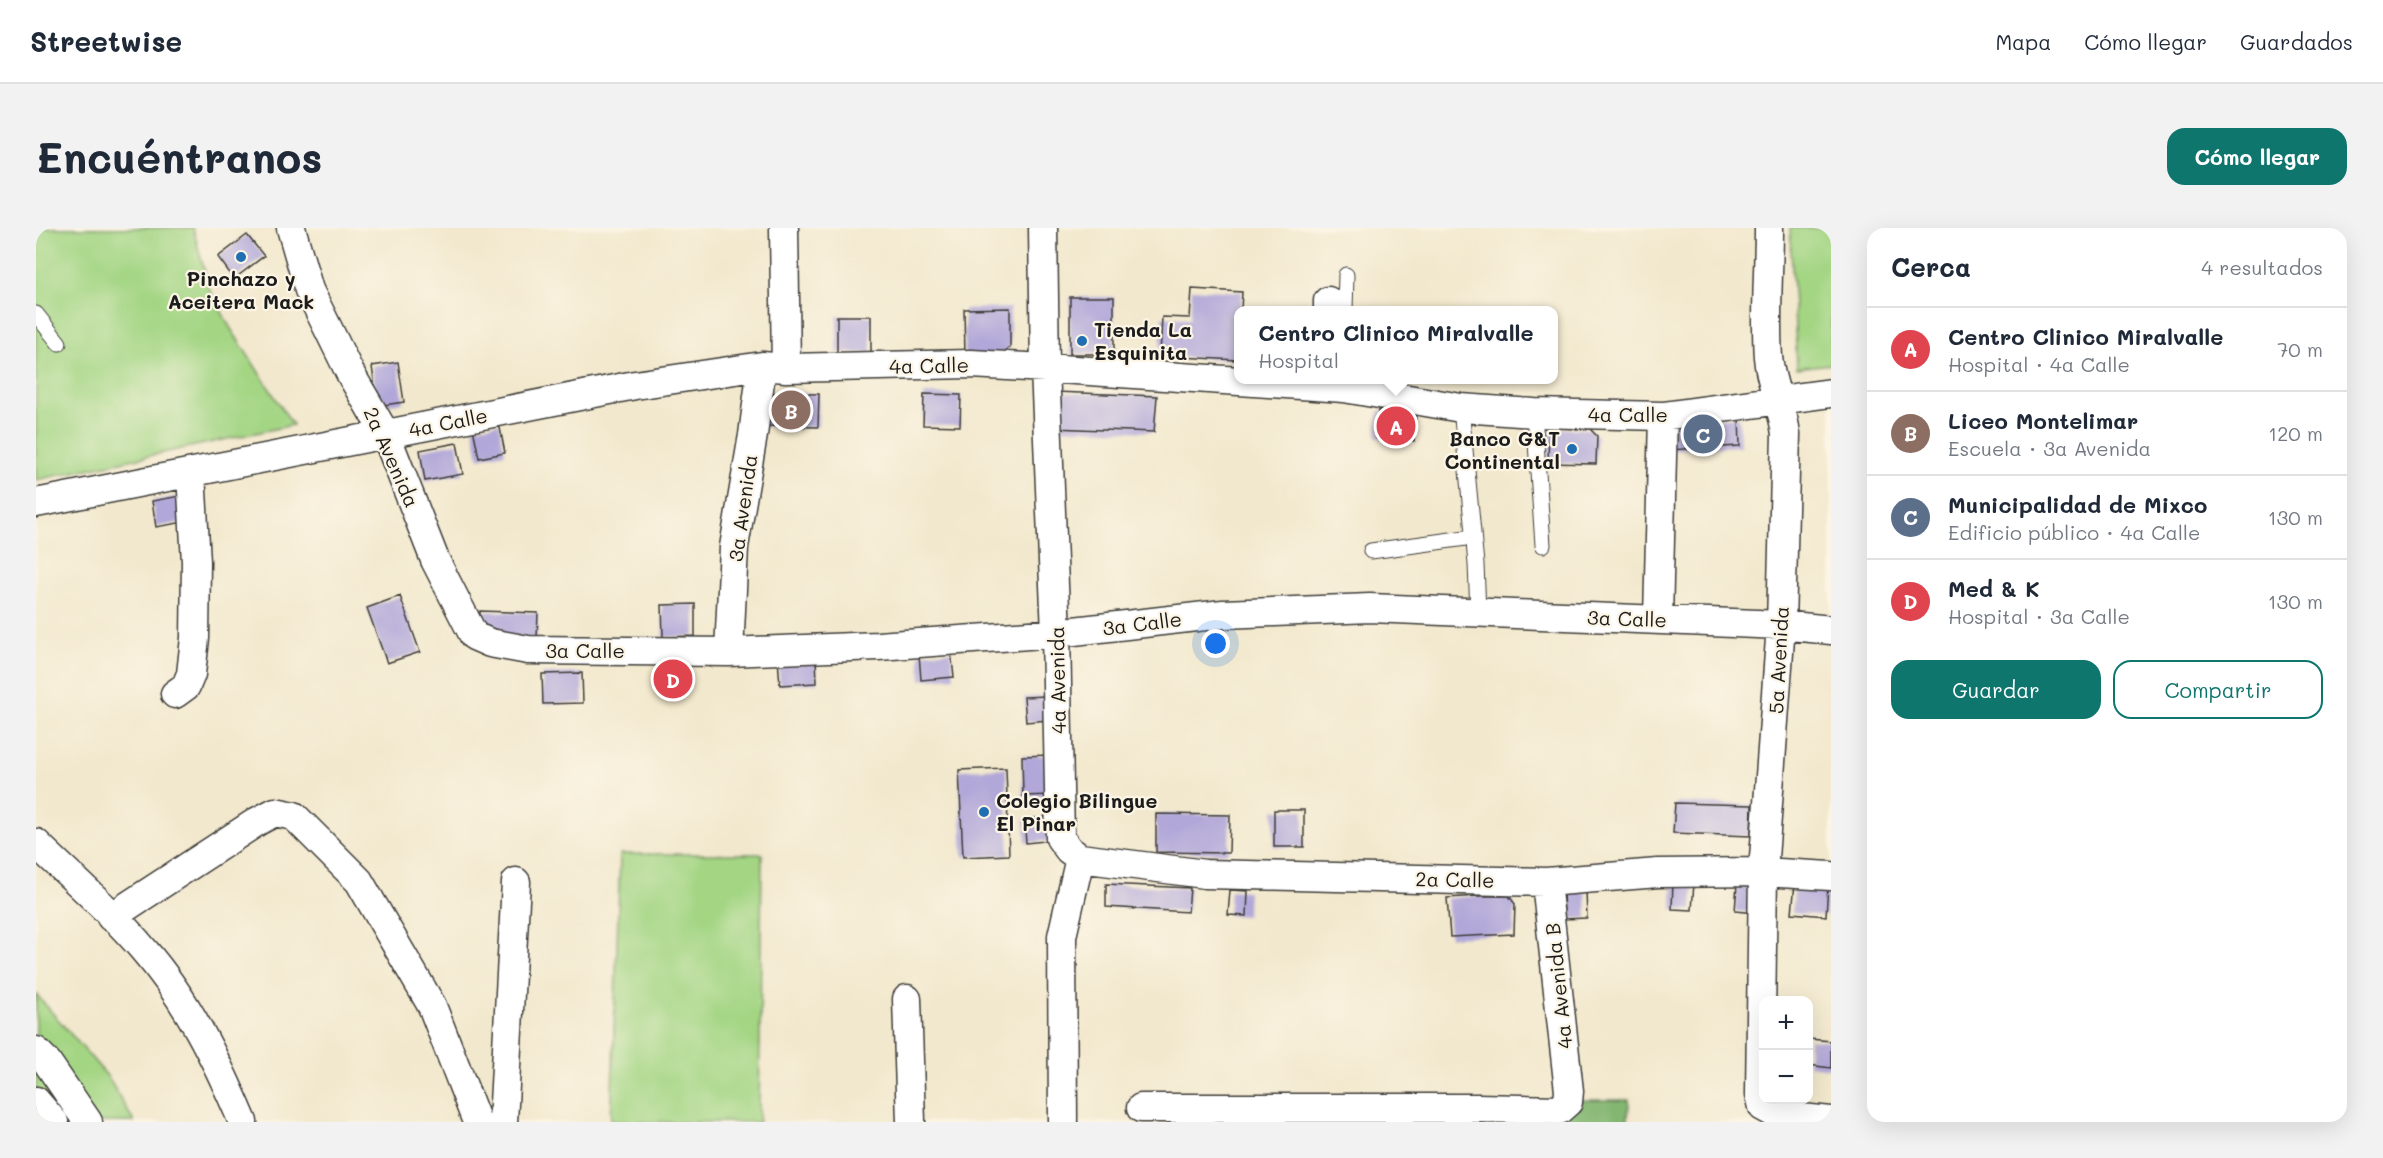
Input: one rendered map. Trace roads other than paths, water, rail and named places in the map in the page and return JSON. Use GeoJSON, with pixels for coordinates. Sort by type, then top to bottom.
{"type":"FeatureCollection","features":[{"type":"Feature","properties":{"kind":"street","name":"2a Avenida"},"geometry":{"type":"LineString","coordinates":[[291,228],[309,290],[351,373],[386,435],[435,561],[474,636],[490,644]]}},
{"type":"Feature","properties":{"kind":"street","name":"3a Avenida"},"geometry":{"type":"LineString","coordinates":[[729,651],[734,547],[753,435],[774,367],[784,228]]}},
{"type":"Feature","properties":{"kind":"street","name":"4a Avenida"},"geometry":{"type":"LineString","coordinates":[[1043,228],[1045,368],[1056,633],[1060,838],[1069,850],[1080,858]]}},
{"type":"Feature","properties":{"kind":"street","name":"5a Avenida"},"geometry":{"type":"LineString","coordinates":[[1768,228],[1768,356],[1771,378],[1779,400],[1786,434],[1781,625],[1763,873],[1760,1094],[1763,1107],[1791,1119]]}},
{"type":"Feature","properties":{"kind":"street","name":"4a Calle"},"geometry":{"type":"LineString","coordinates":[[38,498],[191,473],[635,385],[774,367],[971,364],[1234,378]]}},
{"type":"Feature","properties":{"kind":"street","name":"4a Calle"},"geometry":{"type":"LineString","coordinates":[[1339,384],[1461,408],[1534,413],[1663,416],[1831,393]]}},
{"type":"Feature","properties":{"kind":"street"},"geometry":{"type":"LineString","coordinates":[[1658,619],[1663,416]]}},
{"type":"Feature","properties":{"kind":"street"},"geometry":{"type":"LineString","coordinates":[[176,694],[186,686],[191,674],[195,638],[196,562],[191,473]]}},
{"type":"Feature","properties":{"kind":"street","name":"3a Calle"},"geometry":{"type":"LineString","coordinates":[[490,644],[528,650],[729,651],[878,646],[1056,633],[1223,614],[1370,608],[1658,619],[1781,625],[1831,630]]}},
{"type":"Feature","properties":{"kind":"street"},"geometry":{"type":"LineString","coordinates":[[111,917],[258,821],[275,812],[294,816],[358,881],[432,1006],[477,1122]]}},
{"type":"Feature","properties":{"kind":"street"},"geometry":{"type":"LineString","coordinates":[[36,843],[143,948],[195,1021],[243,1122]]}},
{"type":"Feature","properties":{"kind":"street"},"geometry":{"type":"LineString","coordinates":[[1063,1122],[1062,936],[1080,858]]}},
{"type":"Feature","properties":{"kind":"street","name":"2a Calle"},"geometry":{"type":"LineString","coordinates":[[1080,858],[1205,874],[1546,882],[1658,873],[1763,873],[1831,876]]}},
{"type":"Feature","properties":{"kind":"street"},"geometry":{"type":"LineString","coordinates":[[503,1122],[516,882]]}},
{"type":"Feature","properties":{"kind":"street","name":"4a Avenida B"},"geometry":{"type":"LineString","coordinates":[[1476,1115],[1559,1110],[1568,1102],[1569,1090],[1546,882]]}},
{"type":"Feature","properties":{"kind":"street"},"geometry":{"type":"LineString","coordinates":[[907,999],[911,1122]]}},
{"type":"Feature","properties":{"kind":"street"},"geometry":{"type":"LineString","coordinates":[[36,1051],[48,1062],[88,1122]]}},
{"type":"Feature","properties":{"kind":"street"},"geometry":{"type":"LineString","coordinates":[[36,1101],[54,1122]]}},
{"type":"Feature","properties":{"kind":"street"},"geometry":{"type":"LineString","coordinates":[[1141,1108],[1476,1115]]}},
{"type":"Feature","properties":{"kind":"street"},"geometry":{"type":"LineString","coordinates":[[1791,1119],[1831,1121]]}},
{"type":"Feature","properties":{"kind":"lane"},"geometry":{"type":"LineString","coordinates":[[1334,306],[1346,275]]}},
{"type":"Feature","properties":{"kind":"lane"},"geometry":{"type":"LineString","coordinates":[[36,314],[59,343]]}},
{"type":"Feature","properties":{"kind":"lane"},"geometry":{"type":"LineString","coordinates":[[1461,408],[1478,612]]}},
{"type":"Feature","properties":{"kind":"lane"},"geometry":{"type":"LineString","coordinates":[[1534,413],[1543,545]]}},
{"type":"Feature","properties":{"kind":"lane"},"geometry":{"type":"LineString","coordinates":[[1371,551],[1473,537]]}},
{"type":"Feature","properties":{"kind":"place","name":"Pinchazo y Aceitera Mack"},"geometry":{"type":"Point","coordinates":[241,257]}},
{"type":"Feature","properties":{"kind":"place","name":"Tienda La Esquinita"},"geometry":{"type":"Point","coordinates":[1082,341]}},
{"type":"Feature","properties":{"kind":"place","name":"Liceo Montelimar"},"geometry":{"type":"Point","coordinates":[791,410]}},
{"type":"Feature","properties":{"kind":"place","name":"Centro Clinico Miralvalle"},"geometry":{"type":"Point","coordinates":[1396,426]}},
{"type":"Feature","properties":{"kind":"place","name":"Municipalidad de Mixco"},"geometry":{"type":"Point","coordinates":[1703,434]}},
{"type":"Feature","properties":{"kind":"place","name":"Banco G&T Continental"},"geometry":{"type":"Point","coordinates":[1572,449]}},
{"type":"Feature","properties":{"kind":"place","name":"Med & K"},"geometry":{"type":"Point","coordinates":[673,679]}},
{"type":"Feature","properties":{"kind":"place","name":"Colegio Bilingue El Pinar"},"geometry":{"type":"Point","coordinates":[984,812]}}]}
